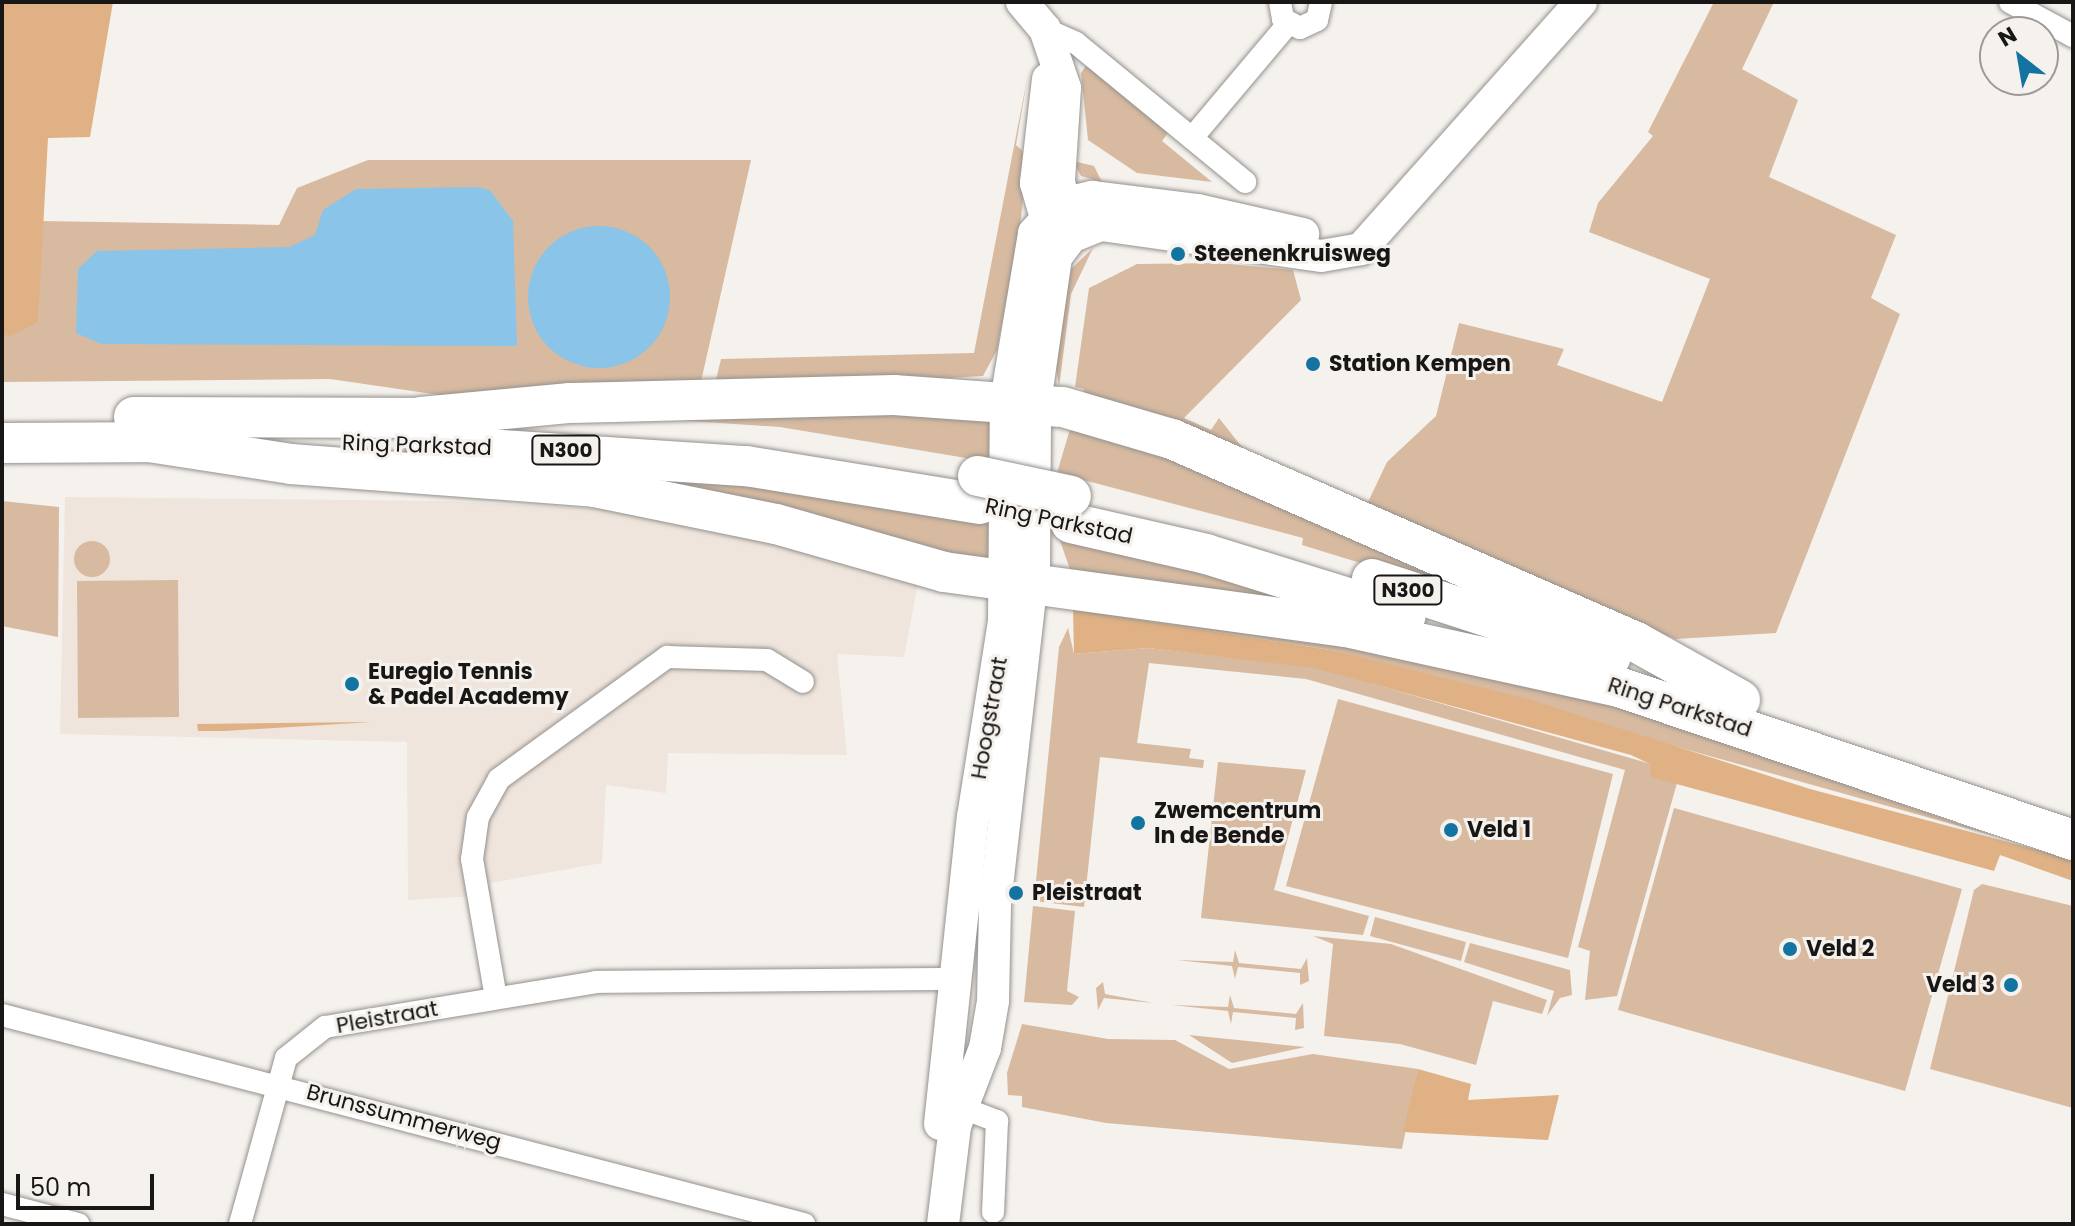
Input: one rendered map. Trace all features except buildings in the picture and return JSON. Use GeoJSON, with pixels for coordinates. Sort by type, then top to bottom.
{"type":"FeatureCollection","features":[{"type":"Feature","properties":{"kind":"highway","name":"N300"},"geometry":{"type":"LineString","coordinates":[[421,417],[570,403],[894,395],[1021,402],[1172,439],[1636,642],[1740,700]]}},
{"type":"Feature","properties":{"kind":"highway","name":"Ring Parkstad"},"geometry":{"type":"LineString","coordinates":[[2,417],[421,417],[741,441],[1353,573],[2073,812]]}},
{"type":"Feature","properties":{"kind":"highway","name":"N300"},"geometry":{"type":"LineString","coordinates":[[149,442],[291,464],[594,487],[1018,584],[1346,627],[1618,687]]}},
{"type":"Feature","properties":{"kind":"highway","name":"Ring Parkstad"},"geometry":{"type":"LineString","coordinates":[[2,443],[149,442],[546,449],[979,490]]}},
{"type":"Feature","properties":{"kind":"highway","name":"Ring Parkstad"},"geometry":{"type":"LineString","coordinates":[[1071,510],[1618,687],[2073,840]]}},
{"type":"Feature","properties":{"kind":"main road"},"geometry":{"type":"LineString","coordinates":[[1022,2],[1049,43],[1037,155],[1053,209],[1071,237],[1101,225],[1321,256],[1361,249],[1386,230],[1581,2]]}},
{"type":"Feature","properties":{"kind":"main road"},"geometry":{"type":"LineString","coordinates":[[1053,209],[1092,197],[1198,210],[1331,238],[1386,230]]}},
{"type":"Feature","properties":{"kind":"main road","name":"Hoogstraat"},"geometry":{"type":"LineString","coordinates":[[943,1224],[960,1107],[993,1004],[995,904],[1018,584],[1027,252],[1053,209]]}},
{"type":"Feature","properties":{"kind":"main road","name":"Hoogstraat"},"geometry":{"type":"LineString","coordinates":[[1021,402],[1050,281],[1071,237]]}},
{"type":"Feature","properties":{"kind":"main road","name":"Hoogstraat"},"geometry":{"type":"LineString","coordinates":[[924,1224],[957,972],[1018,584]]}},
{"type":"Feature","properties":{"kind":"main road"},"geometry":{"type":"LineString","coordinates":[[957,972],[971,953],[982,958],[993,1004]]}},
{"type":"Feature","properties":{"kind":"street"},"geometry":{"type":"LineString","coordinates":[[1280,2],[1288,24]]}},
{"type":"Feature","properties":{"kind":"street"},"geometry":{"type":"LineString","coordinates":[[1192,138],[1288,24],[1313,24],[1321,2]]}},
{"type":"Feature","properties":{"kind":"street"},"geometry":{"type":"LineString","coordinates":[[2010,2],[2073,36]]}},
{"type":"Feature","properties":{"kind":"street"},"geometry":{"type":"LineString","coordinates":[[1049,43],[1076,43],[1245,182]]}},
{"type":"Feature","properties":{"kind":"street"},"geometry":{"type":"LineString","coordinates":[[496,998],[472,859],[478,817],[499,779],[667,657],[767,660],[803,682]]}},
{"type":"Feature","properties":{"kind":"street","name":"Pleistraat"},"geometry":{"type":"LineString","coordinates":[[240,1224],[290,1051],[317,1030],[596,982],[957,972]]}},
{"type":"Feature","properties":{"kind":"street","name":"Brunssummerweg"},"geometry":{"type":"LineString","coordinates":[[2,1015],[280,1084],[804,1224]]}},
{"type":"Feature","properties":{"kind":"street"},"geometry":{"type":"LineString","coordinates":[[960,1107],[997,1121],[993,1212]]}},
{"type":"Feature","properties":{"kind":"street"},"geometry":{"type":"LineString","coordinates":[[2,1204],[78,1224]]}},
{"type":"Feature","properties":{"kind":"shaded area"},"geometry":{"type":"Polygon","coordinates":[[[2,2],[113,2],[90,137],[48,138],[38,322],[11,336],[2,334],[2,2]]]}},
{"type":"Feature","properties":{"kind":"shaded area"},"geometry":{"type":"Polygon","coordinates":[[[1714,2],[1774,2],[1742,69],[1798,100],[1769,177],[1896,235],[1871,298],[1900,314],[1776,633],[1676,639],[1080,404],[1084,389],[1075,387],[1089,288],[1137,264],[1219,263],[1293,270],[1301,300],[1184,418],[1211,430],[1219,418],[1249,456],[1368,502],[1387,462],[1436,416],[1459,323],[1564,349],[1557,365],[1662,402],[1710,279],[1589,232],[1598,203],[1653,136],[1648,132],[1714,2]]]}},
{"type":"Feature","properties":{"kind":"shaded area"},"geometry":{"type":"Polygon","coordinates":[[[1089,61],[1171,129],[1162,141],[1212,182],[1137,173],[1088,140],[1081,73],[1089,61]]]}},
{"type":"Feature","properties":{"kind":"shaded area"},"geometry":{"type":"Polygon","coordinates":[[[1028,74],[1016,145],[1028,156],[1020,226],[997,350],[983,376],[713,392],[721,359],[974,353],[1028,74]]]}},
{"type":"Feature","properties":{"kind":"shaded area"},"geometry":{"type":"Polygon","coordinates":[[[368,160],[751,160],[700,386],[574,396],[440,395],[330,379],[2,382],[2,335],[38,321],[40,221],[279,225],[297,188],[368,160]]]}},
{"type":"Feature","properties":{"kind":"shaded area"},"geometry":{"type":"Polygon","coordinates":[[[1073,161],[1094,166],[1102,182],[1081,176],[1073,161]]]}},
{"type":"Feature","properties":{"kind":"shaded area"},"geometry":{"type":"Polygon","coordinates":[[[1093,248],[1071,294],[1059,387],[1055,359],[1071,269],[1093,248]]]}},
{"type":"Feature","properties":{"kind":"shaded area"},"geometry":{"type":"Polygon","coordinates":[[[998,408],[996,463],[780,427],[571,413],[998,408]]]}},
{"type":"Feature","properties":{"kind":"shaded area"},"geometry":{"type":"Polygon","coordinates":[[[1070,429],[1097,430],[1549,612],[1396,574],[1302,545],[1303,538],[1057,473],[1070,429]]]}},
{"type":"Feature","properties":{"kind":"shaded area"},"geometry":{"type":"Polygon","coordinates":[[[292,454],[660,469],[997,525],[999,569],[292,454]]]}},
{"type":"Feature","properties":{"kind":"shaded area"},"geometry":{"type":"Polygon","coordinates":[[[65,497],[445,501],[751,517],[921,568],[904,657],[837,654],[847,755],[668,753],[666,793],[606,785],[602,863],[490,883],[491,895],[408,900],[407,742],[60,734],[65,497]]]}},
{"type":"Feature","properties":{"kind":"shaded area"},"geometry":{"type":"Polygon","coordinates":[[[2,501],[59,507],[58,637],[2,626],[2,501]]]}},
{"type":"Feature","properties":{"kind":"shaded area"},"geometry":{"type":"Polygon","coordinates":[[[1059,538],[1063,541],[1344,607],[1071,572],[1059,538]]]}},
{"type":"Feature","properties":{"kind":"shaded area"},"geometry":{"type":"Polygon","coordinates":[[[92,541],[105,546],[110,559],[105,572],[92,577],[79,572],[74,559],[79,546],[92,541]]]}},
{"type":"Feature","properties":{"kind":"shaded area"},"geometry":{"type":"Polygon","coordinates":[[[178,580],[179,717],[78,718],[77,581],[178,580]]]}},
{"type":"Feature","properties":{"kind":"shaded area"},"geometry":{"type":"Polygon","coordinates":[[[1073,609],[1288,622],[1625,709],[1998,837],[1336,651],[1073,609]]]}},
{"type":"Feature","properties":{"kind":"shaded area"},"geometry":{"type":"Polygon","coordinates":[[[1073,609],[1336,651],[1531,700],[1810,789],[2073,861],[2073,881],[2000,855],[1994,871],[1651,777],[1650,764],[1631,755],[1314,668],[1148,648],[1074,654],[1073,609]]]}},
{"type":"Feature","properties":{"kind":"shaded area"},"geometry":{"type":"Polygon","coordinates":[[[1068,628],[1074,654],[1148,648],[1314,667],[1651,764],[1652,777],[1677,783],[1617,996],[1585,1000],[1590,951],[1578,947],[1625,770],[1306,679],[1149,663],[1137,743],[1191,749],[1189,758],[1204,760],[1203,768],[1100,757],[1084,907],[1034,901],[1059,647],[1068,628]]]}},
{"type":"Feature","properties":{"kind":"shaded area","name":"Veld 1"},"geometry":{"type":"Polygon","coordinates":[[[1338,699],[1613,774],[1568,958],[1286,886],[1338,699]]]}},
{"type":"Feature","properties":{"kind":"shaded area"},"geometry":{"type":"Polygon","coordinates":[[[372,722],[225,731],[198,731],[197,724],[372,722]]]}},
{"type":"Feature","properties":{"kind":"shaded area"},"geometry":{"type":"Polygon","coordinates":[[[1218,762],[1306,770],[1274,890],[1369,916],[1363,935],[1201,918],[1218,762]]]}},
{"type":"Feature","properties":{"kind":"shaded area","name":"Veld 2"},"geometry":{"type":"Polygon","coordinates":[[[1674,808],[1962,889],[1905,1091],[1618,1010],[1674,808]]]}},
{"type":"Feature","properties":{"kind":"shaded area","name":"Veld 3"},"geometry":{"type":"Polygon","coordinates":[[[1982,884],[2073,906],[2073,1108],[1930,1069],[1974,890],[1982,884]]]}},
{"type":"Feature","properties":{"kind":"shaded area"},"geometry":{"type":"Polygon","coordinates":[[[1033,906],[1075,911],[1067,991],[1079,997],[1072,1005],[1024,1002],[1033,906]]]}},
{"type":"Feature","properties":{"kind":"shaded area"},"geometry":{"type":"Polygon","coordinates":[[[1375,917],[1466,942],[1461,961],[1370,936],[1375,917]]]}},
{"type":"Feature","properties":{"kind":"shaded area"},"geometry":{"type":"Polygon","coordinates":[[[1313,936],[1391,944],[1547,1000],[1542,1014],[1493,1001],[1476,1065],[1400,1044],[1324,1036],[1333,944],[1313,936]]]}},
{"type":"Feature","properties":{"kind":"shaded area"},"geometry":{"type":"Polygon","coordinates":[[[1470,943],[1570,970],[1572,995],[1560,998],[1547,1016],[1554,991],[1464,962],[1470,943]]]}},
{"type":"Feature","properties":{"kind":"shaded area"},"geometry":{"type":"Polygon","coordinates":[[[1235,950],[1239,963],[1301,969],[1307,958],[1309,981],[1300,985],[1300,973],[1238,967],[1235,979],[1232,966],[1177,960],[1233,962],[1235,950]]]}},
{"type":"Feature","properties":{"kind":"shaded area"},"geometry":{"type":"Polygon","coordinates":[[[1103,982],[1105,994],[1153,1003],[1104,998],[1098,1010],[1096,988],[1103,982]]]}},
{"type":"Feature","properties":{"kind":"shaded area"},"geometry":{"type":"Polygon","coordinates":[[[1230,995],[1234,1008],[1296,1014],[1303,1003],[1304,1028],[1295,1030],[1296,1018],[1233,1012],[1231,1024],[1228,1011],[1172,1005],[1228,1007],[1230,995]]]}},
{"type":"Feature","properties":{"kind":"shaded area"},"geometry":{"type":"Polygon","coordinates":[[[1022,1024],[1108,1039],[1175,1040],[1229,1069],[1313,1054],[1418,1069],[1402,1149],[1106,1123],[1022,1107],[1022,1096],[1008,1095],[1007,1073],[1022,1024]]]}},
{"type":"Feature","properties":{"kind":"shaded area"},"geometry":{"type":"Polygon","coordinates":[[[1189,1035],[1305,1047],[1232,1063],[1189,1035]]]}},
{"type":"Feature","properties":{"kind":"shaded area"},"geometry":{"type":"Polygon","coordinates":[[[1418,1069],[1471,1084],[1468,1100],[1559,1095],[1548,1140],[1403,1132],[1418,1069]]]}},
{"type":"Feature","properties":{"kind":"water"},"geometry":{"type":"Polygon","coordinates":[[[476,187],[490,190],[513,221],[517,346],[101,344],[76,333],[78,269],[97,251],[289,247],[315,235],[323,210],[356,189],[476,187]]]}},
{"type":"Feature","properties":{"kind":"water"},"geometry":{"type":"Polygon","coordinates":[[[599,226],[626,231],[649,247],[665,270],[670,297],[665,324],[649,347],[626,363],[599,368],[572,363],[549,347],[533,324],[528,297],[533,270],[549,247],[572,231],[599,226]]]}},
{"type":"Feature","properties":{"kind":"place","name":"Steenenkruisweg"},"geometry":{"type":"Point","coordinates":[1178,254]}},
{"type":"Feature","properties":{"kind":"place","name":"Station Kempen"},"geometry":{"type":"Point","coordinates":[1313,364]}},
{"type":"Feature","properties":{"kind":"place","name":"Euregio Tennis & Padel Academy"},"geometry":{"type":"Point","coordinates":[352,684]}},
{"type":"Feature","properties":{"kind":"place","name":"Zwemcentrum In de Bende"},"geometry":{"type":"Point","coordinates":[1138,823]}},
{"type":"Feature","properties":{"kind":"place","name":"Veld 1"},"geometry":{"type":"Point","coordinates":[1451,830]}},
{"type":"Feature","properties":{"kind":"place","name":"Pleistraat"},"geometry":{"type":"Point","coordinates":[1016,893]}},
{"type":"Feature","properties":{"kind":"place","name":"Veld 2"},"geometry":{"type":"Point","coordinates":[1790,949]}},
{"type":"Feature","properties":{"kind":"place","name":"Veld 3"},"geometry":{"type":"Point","coordinates":[2011,985]}}]}
